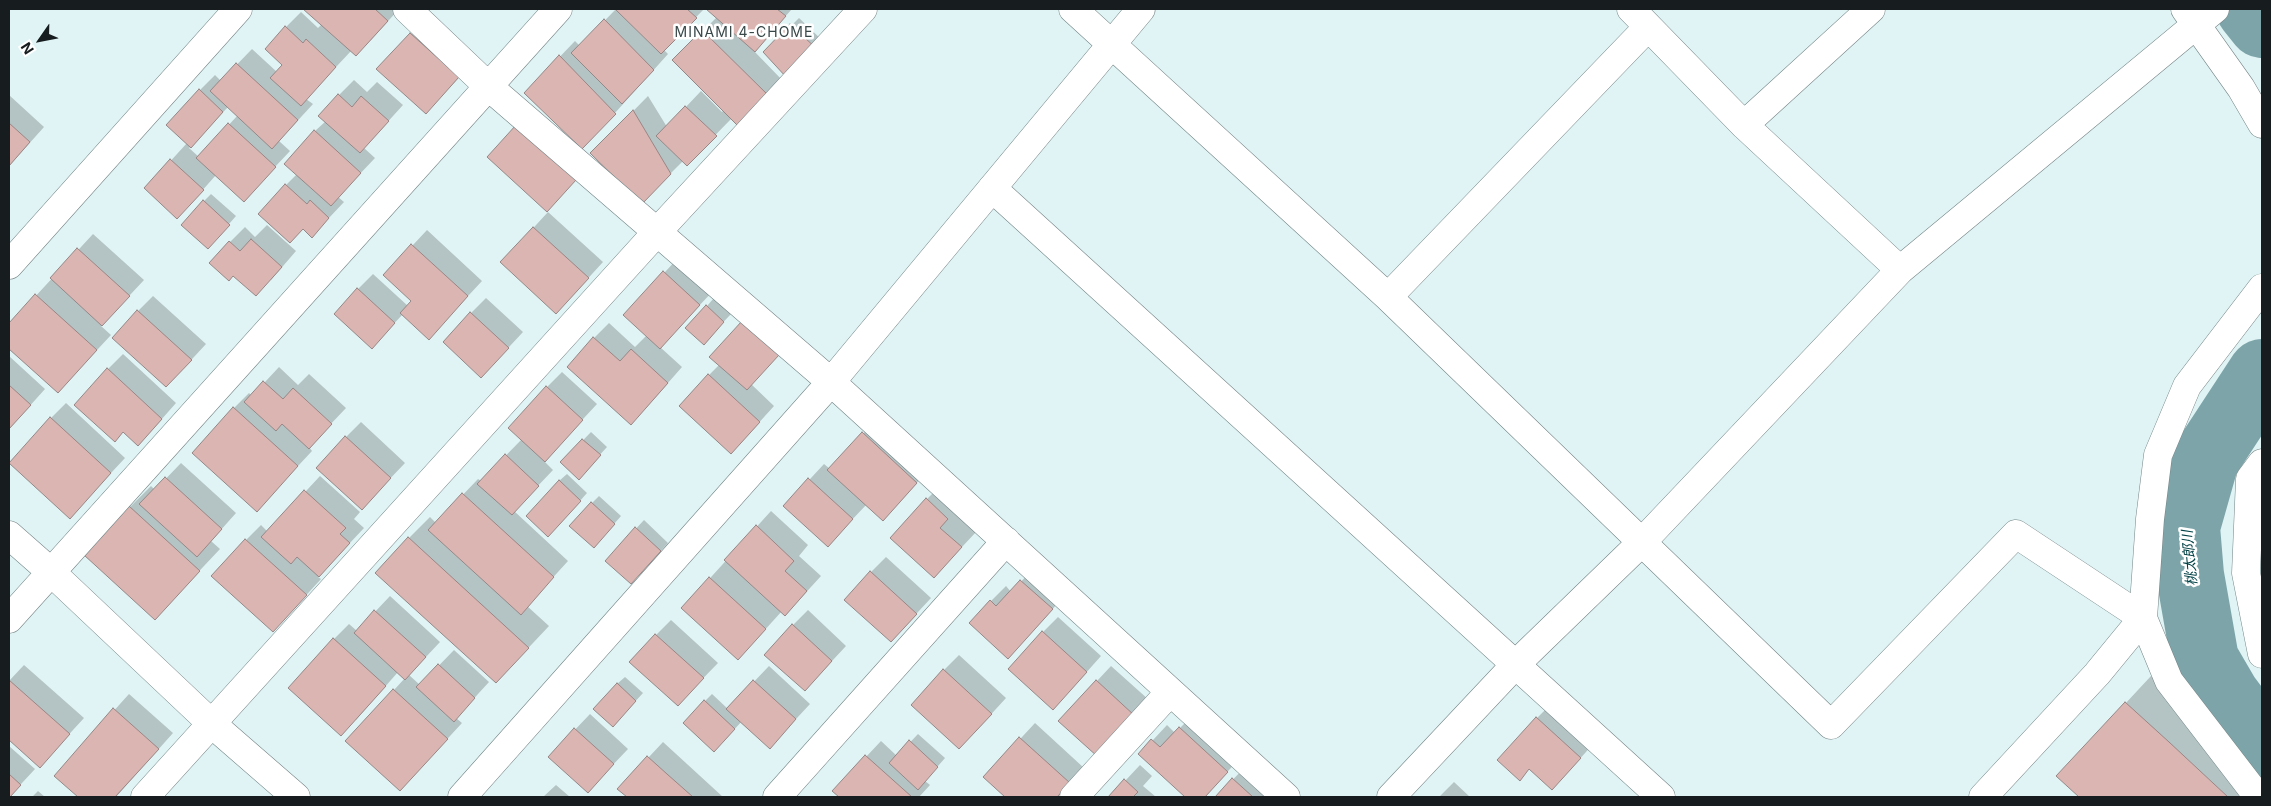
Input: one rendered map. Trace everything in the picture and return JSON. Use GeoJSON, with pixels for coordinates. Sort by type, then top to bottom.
{"type":"FeatureCollection","features":[{"type":"Feature","properties":{"kind":"street"},"geometry":{"type":"LineString","coordinates":[[9,265],[238,9]]}},
{"type":"Feature","properties":{"kind":"street"},"geometry":{"type":"LineString","coordinates":[[407,9],[489,87],[831,382],[1286,797]]}},
{"type":"Feature","properties":{"kind":"street"},"geometry":{"type":"LineString","coordinates":[[9,619],[558,9]]}},
{"type":"Feature","properties":{"kind":"street"},"geometry":{"type":"LineString","coordinates":[[145,797],[657,232],[863,9]]}},
{"type":"Feature","properties":{"kind":"street"},"geometry":{"type":"LineString","coordinates":[[1073,9],[1388,297],[1831,725],[2016,534],[2142,618]]}},
{"type":"Feature","properties":{"kind":"street"},"geometry":{"type":"LineString","coordinates":[[462,797],[831,382],[1141,9]]}},
{"type":"Feature","properties":{"kind":"street"},"geometry":{"type":"LineString","coordinates":[[1744,125],[1871,9]]}},
{"type":"Feature","properties":{"kind":"street"},"geometry":{"type":"LineString","coordinates":[[1391,797],[1516,664],[1642,542],[1900,270],[2198,14],[2262,124]]}},
{"type":"Feature","properties":{"kind":"street"},"geometry":{"type":"LineString","coordinates":[[1388,297],[1640,18],[1744,125],[1900,270]]}},
{"type":"Feature","properties":{"kind":"street"},"geometry":{"type":"LineString","coordinates":[[992,188],[1661,797]]}},
{"type":"Feature","properties":{"kind":"street"},"geometry":{"type":"LineString","coordinates":[[2262,288],[2187,386],[2158,455],[2150,519],[2142,618],[2169,681],[2252,789],[2262,796]]}},
{"type":"Feature","properties":{"kind":"street"},"geometry":{"type":"LineString","coordinates":[[2262,463],[2250,479],[2246,574],[2262,654]]}},
{"type":"Feature","properties":{"kind":"street"},"geometry":{"type":"LineString","coordinates":[[9,535],[51,572],[212,724],[296,797]]}},
{"type":"Feature","properties":{"kind":"street"},"geometry":{"type":"LineString","coordinates":[[777,797],[1006,541]]}},
{"type":"Feature","properties":{"kind":"street"},"geometry":{"type":"LineString","coordinates":[[1983,797],[2097,674],[2142,618]]}},
{"type":"Feature","properties":{"kind":"street"},"geometry":{"type":"LineString","coordinates":[[1074,797],[1170,692]]}},
{"type":"Feature","properties":{"kind":"building"},"geometry":{"type":"Polygon","coordinates":[[[303,9],[375,9],[388,21],[356,56],[303,9]]]}},
{"type":"Feature","properties":{"kind":"building"},"geometry":{"type":"Polygon","coordinates":[[[615,9],[687,9],[697,18],[661,54],[615,9]]]}},
{"type":"Feature","properties":{"kind":"building"},"geometry":{"type":"Polygon","coordinates":[[[706,9],[777,9],[786,16],[755,52],[706,9]]]}},
{"type":"Feature","properties":{"kind":"building"},"geometry":{"type":"Polygon","coordinates":[[[604,19],[654,70],[622,104],[571,53],[604,19]]]}},
{"type":"Feature","properties":{"kind":"building"},"geometry":{"type":"Polygon","coordinates":[[[790,24],[818,50],[787,78],[763,52],[790,24]]]}},
{"type":"Feature","properties":{"kind":"building"},"geometry":{"type":"Polygon","coordinates":[[[285,26],[303,43],[306,39],[336,67],[301,106],[270,78],[282,65],[265,49],[285,26]]]}},
{"type":"Feature","properties":{"kind":"building"},"geometry":{"type":"Polygon","coordinates":[[[702,30],[770,97],[740,128],[672,60],[702,30]]]}},
{"type":"Feature","properties":{"kind":"building"},"geometry":{"type":"Polygon","coordinates":[[[410,33],[459,77],[426,114],[376,69],[410,33]]]}},
{"type":"Feature","properties":{"kind":"building"},"geometry":{"type":"Polygon","coordinates":[[[559,55],[616,114],[582,149],[524,93],[559,55]]]}},
{"type":"Feature","properties":{"kind":"building"},"geometry":{"type":"Polygon","coordinates":[[[236,63],[298,120],[272,149],[210,91],[236,63]]]}},
{"type":"Feature","properties":{"kind":"building"},"geometry":{"type":"Polygon","coordinates":[[[199,89],[223,112],[191,148],[166,125],[199,89]]]}},
{"type":"Feature","properties":{"kind":"building"},"geometry":{"type":"Polygon","coordinates":[[[338,94],[352,107],[361,96],[389,121],[360,153],[318,116],[338,94]]]}},
{"type":"Feature","properties":{"kind":"building"},"geometry":{"type":"Polygon","coordinates":[[[685,106],[717,136],[687,166],[656,136],[685,106]]]}},
{"type":"Feature","properties":{"kind":"building"},"geometry":{"type":"Polygon","coordinates":[[[633,110],[671,174],[642,204],[590,153],[633,110]]]}},
{"type":"Feature","properties":{"kind":"building"},"geometry":{"type":"Polygon","coordinates":[[[9,123],[30,142],[9,166],[9,123]]]}},
{"type":"Feature","properties":{"kind":"building"},"geometry":{"type":"Polygon","coordinates":[[[228,123],[276,167],[244,202],[196,158],[228,123]]]}},
{"type":"Feature","properties":{"kind":"building"},"geometry":{"type":"Polygon","coordinates":[[[516,125],[576,180],[547,212],[487,157],[516,125]]]}},
{"type":"Feature","properties":{"kind":"building"},"geometry":{"type":"Polygon","coordinates":[[[314,130],[361,173],[331,206],[284,164],[314,130]]]}},
{"type":"Feature","properties":{"kind":"building"},"geometry":{"type":"Polygon","coordinates":[[[170,159],[204,190],[177,219],[144,188],[170,159]]]}},
{"type":"Feature","properties":{"kind":"building"},"geometry":{"type":"Polygon","coordinates":[[[285,184],[307,204],[310,200],[329,218],[312,238],[303,229],[290,243],[258,214],[285,184]]]}},
{"type":"Feature","properties":{"kind":"building"},"geometry":{"type":"Polygon","coordinates":[[[203,200],[230,225],[208,249],[181,225],[203,200]]]}},
{"type":"Feature","properties":{"kind":"building"},"geometry":{"type":"Polygon","coordinates":[[[533,227],[589,278],[556,314],[500,262],[533,227]]]}},
{"type":"Feature","properties":{"kind":"building"},"geometry":{"type":"Polygon","coordinates":[[[251,239],[282,267],[256,296],[233,276],[229,281],[209,263],[229,241],[240,251],[251,239]]]}},
{"type":"Feature","properties":{"kind":"building"},"geometry":{"type":"Polygon","coordinates":[[[411,244],[468,296],[429,340],[400,313],[411,301],[383,275],[411,244]]]}},
{"type":"Feature","properties":{"kind":"building"},"geometry":{"type":"Polygon","coordinates":[[[77,248],[130,296],[102,326],[50,278],[77,248]]]}},
{"type":"Feature","properties":{"kind":"building"},"geometry":{"type":"Polygon","coordinates":[[[663,271],[700,305],[660,349],[623,315],[663,271]]]}},
{"type":"Feature","properties":{"kind":"building"},"geometry":{"type":"Polygon","coordinates":[[[357,288],[395,323],[372,349],[334,314],[357,288]]]}},
{"type":"Feature","properties":{"kind":"building"},"geometry":{"type":"Polygon","coordinates":[[[35,294],[97,350],[58,393],[9,349],[9,323],[35,294]]]}},
{"type":"Feature","properties":{"kind":"building"},"geometry":{"type":"Polygon","coordinates":[[[706,305],[724,322],[704,345],[685,328],[706,305]]]}},
{"type":"Feature","properties":{"kind":"building"},"geometry":{"type":"Polygon","coordinates":[[[137,310],[192,360],[166,387],[112,338],[137,310]]]}},
{"type":"Feature","properties":{"kind":"building"},"geometry":{"type":"Polygon","coordinates":[[[470,312],[509,348],[481,378],[443,342],[470,312]]]}},
{"type":"Feature","properties":{"kind":"building"},"geometry":{"type":"Polygon","coordinates":[[[742,321],[779,355],[747,390],[709,357],[742,321]]]}},
{"type":"Feature","properties":{"kind":"building"},"geometry":{"type":"Polygon","coordinates":[[[593,337],[620,361],[631,349],[668,383],[631,425],[567,367],[593,337]]]}},
{"type":"Feature","properties":{"kind":"building"},"geometry":{"type":"Polygon","coordinates":[[[107,368],[162,419],[138,446],[123,432],[115,442],[74,405],[107,368]]]}},
{"type":"Feature","properties":{"kind":"building"},"geometry":{"type":"Polygon","coordinates":[[[708,374],[760,422],[731,454],[679,406],[708,374]]]}},
{"type":"Feature","properties":{"kind":"building"},"geometry":{"type":"Polygon","coordinates":[[[263,381],[283,399],[293,388],[332,424],[309,449],[282,424],[276,431],[244,402],[263,381]]]}},
{"type":"Feature","properties":{"kind":"building"},"geometry":{"type":"Polygon","coordinates":[[[9,385],[31,405],[9,429],[9,385]]]}},
{"type":"Feature","properties":{"kind":"building"},"geometry":{"type":"Polygon","coordinates":[[[546,386],[583,420],[545,462],[508,428],[546,386]]]}},
{"type":"Feature","properties":{"kind":"building"},"geometry":{"type":"Polygon","coordinates":[[[233,407],[298,466],[257,512],[192,453],[233,407]]]}},
{"type":"Feature","properties":{"kind":"building"},"geometry":{"type":"Polygon","coordinates":[[[50,417],[111,473],[70,519],[9,463],[50,417]]]}},
{"type":"Feature","properties":{"kind":"building"},"geometry":{"type":"Polygon","coordinates":[[[862,432],[917,483],[883,521],[827,470],[862,432]]]}},
{"type":"Feature","properties":{"kind":"building"},"geometry":{"type":"Polygon","coordinates":[[[345,436],[391,478],[362,510],[316,468],[345,436]]]}},
{"type":"Feature","properties":{"kind":"building"},"geometry":{"type":"Polygon","coordinates":[[[582,439],[601,455],[579,480],[560,462],[582,439]]]}},
{"type":"Feature","properties":{"kind":"building"},"geometry":{"type":"Polygon","coordinates":[[[505,454],[539,486],[512,515],[477,484],[505,454]]]}},
{"type":"Feature","properties":{"kind":"building"},"geometry":{"type":"Polygon","coordinates":[[[165,477],[222,529],[197,557],[139,504],[165,477]]]}},
{"type":"Feature","properties":{"kind":"building"},"geometry":{"type":"Polygon","coordinates":[[[808,478],[853,519],[828,547],[783,506],[808,478]]]}},
{"type":"Feature","properties":{"kind":"building"},"geometry":{"type":"Polygon","coordinates":[[[559,480],[581,501],[548,537],[526,516],[559,480]]]}},
{"type":"Feature","properties":{"kind":"building"},"geometry":{"type":"Polygon","coordinates":[[[304,490],[346,528],[340,534],[350,543],[319,577],[297,557],[291,564],[261,537],[304,490]]]}},
{"type":"Feature","properties":{"kind":"building"},"geometry":{"type":"Polygon","coordinates":[[[462,493],[554,577],[521,615],[428,530],[462,493]]]}},
{"type":"Feature","properties":{"kind":"building"},"geometry":{"type":"Polygon","coordinates":[[[926,498],[948,519],[940,528],[962,547],[934,578],[890,538],[926,498]]]}},
{"type":"Feature","properties":{"kind":"building"},"geometry":{"type":"Polygon","coordinates":[[[591,502],[615,524],[594,548],[569,526],[591,502]]]}},
{"type":"Feature","properties":{"kind":"building"},"geometry":{"type":"Polygon","coordinates":[[[129,506],[200,571],[155,620],[84,555],[129,506]]]}},
{"type":"Feature","properties":{"kind":"building"},"geometry":{"type":"Polygon","coordinates":[[[756,525],[794,561],[785,571],[807,591],[785,616],[724,560],[756,525]]]}},
{"type":"Feature","properties":{"kind":"building"},"geometry":{"type":"Polygon","coordinates":[[[635,527],[661,551],[631,584],[605,561],[635,527]]]}},
{"type":"Feature","properties":{"kind":"building"},"geometry":{"type":"Polygon","coordinates":[[[408,537],[529,648],[496,683],[375,573],[408,537]]]}},
{"type":"Feature","properties":{"kind":"building"},"geometry":{"type":"Polygon","coordinates":[[[245,539],[307,595],[273,632],[211,576],[245,539]]]}},
{"type":"Feature","properties":{"kind":"building"},"geometry":{"type":"Polygon","coordinates":[[[870,571],[917,614],[891,642],[844,600],[870,571]]]}},
{"type":"Feature","properties":{"kind":"building"},"geometry":{"type":"Polygon","coordinates":[[[709,577],[766,629],[738,660],[681,608],[709,577]]]}},
{"type":"Feature","properties":{"kind":"building"},"geometry":{"type":"Polygon","coordinates":[[[1020,580],[1053,609],[1008,659],[969,623],[990,600],[996,606],[1020,580]]]}},
{"type":"Feature","properties":{"kind":"building"},"geometry":{"type":"Polygon","coordinates":[[[374,610],[426,657],[405,680],[354,633],[374,610]]]}},
{"type":"Feature","properties":{"kind":"building"},"geometry":{"type":"Polygon","coordinates":[[[792,624],[832,661],[805,691],[764,655],[792,624]]]}},
{"type":"Feature","properties":{"kind":"building"},"geometry":{"type":"Polygon","coordinates":[[[1042,631],[1087,672],[1053,710],[1008,669],[1042,631]]]}},
{"type":"Feature","properties":{"kind":"building"},"geometry":{"type":"Polygon","coordinates":[[[655,634],[704,678],[678,706],[629,662],[655,634]]]}},
{"type":"Feature","properties":{"kind":"building"},"geometry":{"type":"Polygon","coordinates":[[[333,638],[386,686],[341,736],[288,688],[333,638]]]}},
{"type":"Feature","properties":{"kind":"building"},"geometry":{"type":"Polygon","coordinates":[[[438,664],[475,698],[454,722],[416,687],[438,664]]]}},
{"type":"Feature","properties":{"kind":"building"},"geometry":{"type":"Polygon","coordinates":[[[943,669],[992,714],[959,749],[911,705],[943,669]]]}},
{"type":"Feature","properties":{"kind":"building"},"geometry":{"type":"Polygon","coordinates":[[[9,680],[70,734],[40,768],[9,740],[9,680]]]}},
{"type":"Feature","properties":{"kind":"building"},"geometry":{"type":"Polygon","coordinates":[[[753,680],[796,719],[770,749],[726,709],[753,680]]]}},
{"type":"Feature","properties":{"kind":"building"},"geometry":{"type":"Polygon","coordinates":[[[1096,680],[1135,716],[1098,757],[1058,721],[1096,680]]]}},
{"type":"Feature","properties":{"kind":"building"},"geometry":{"type":"Polygon","coordinates":[[[617,683],[636,701],[613,727],[593,709],[617,683]]]}},
{"type":"Feature","properties":{"kind":"building"},"geometry":{"type":"Polygon","coordinates":[[[393,689],[448,739],[400,791],[345,741],[393,689]]]}},
{"type":"Feature","properties":{"kind":"building"},"geometry":{"type":"Polygon","coordinates":[[[704,700],[735,729],[714,752],[683,723],[704,700]]]}},
{"type":"Feature","properties":{"kind":"building"},"geometry":{"type":"Polygon","coordinates":[[[2125,702],[2228,797],[2079,797],[2056,776],[2125,702]]]}},
{"type":"Feature","properties":{"kind":"building"},"geometry":{"type":"Polygon","coordinates":[[[113,708],[159,749],[115,797],[78,797],[54,776],[113,708]]]}},
{"type":"Feature","properties":{"kind":"building"},"geometry":{"type":"Polygon","coordinates":[[[1536,717],[1581,758],[1552,790],[1529,769],[1520,781],[1497,760],[1536,717]]]}},
{"type":"Feature","properties":{"kind":"building"},"geometry":{"type":"Polygon","coordinates":[[[1179,727],[1228,772],[1205,797],[1185,797],[1138,754],[1151,739],[1160,747],[1179,727]]]}},
{"type":"Feature","properties":{"kind":"building"},"geometry":{"type":"Polygon","coordinates":[[[574,728],[614,764],[588,793],[548,757],[574,728]]]}},
{"type":"Feature","properties":{"kind":"building"},"geometry":{"type":"Polygon","coordinates":[[[1019,737],[1070,783],[1057,797],[1005,797],[983,777],[1019,737]]]}},
{"type":"Feature","properties":{"kind":"building"},"geometry":{"type":"Polygon","coordinates":[[[909,740],[938,767],[918,790],[889,763],[909,740]]]}},
{"type":"Feature","properties":{"kind":"building"},"geometry":{"type":"Polygon","coordinates":[[[865,755],[912,797],[839,797],[832,791],[865,755]]]}},
{"type":"Feature","properties":{"kind":"building"},"geometry":{"type":"Polygon","coordinates":[[[647,756],[693,797],[627,797],[617,789],[647,756]]]}},
{"type":"Feature","properties":{"kind":"building"},"geometry":{"type":"Polygon","coordinates":[[[9,774],[21,785],[10,797],[9,797],[9,774]]]}},
{"type":"Feature","properties":{"kind":"building"},"geometry":{"type":"Polygon","coordinates":[[[1232,778],[1253,797],[1215,797],[1232,778]]]}},
{"type":"Feature","properties":{"kind":"building"},"geometry":{"type":"Polygon","coordinates":[[[1124,779],[1138,792],[1133,797],[1108,797],[1124,779]]]}},
{"type":"Feature","properties":{"kind":"waterway","name":"桃太郎川"},"geometry":{"type":"LineString","coordinates":[[2250,9],[2262,24]]}},
{"type":"Feature","properties":{"kind":"waterway","name":"桃太郎川"},"geometry":{"type":"LineString","coordinates":[[2262,373],[2205,460],[2186,527],[2190,575],[2205,660],[2226,696],[2262,744]]}},
{"type":"Feature","properties":{"kind":"district","name":"MINAMI 4-CHOME"},"geometry":{"type":"Point","coordinates":[744,33]}}]}
